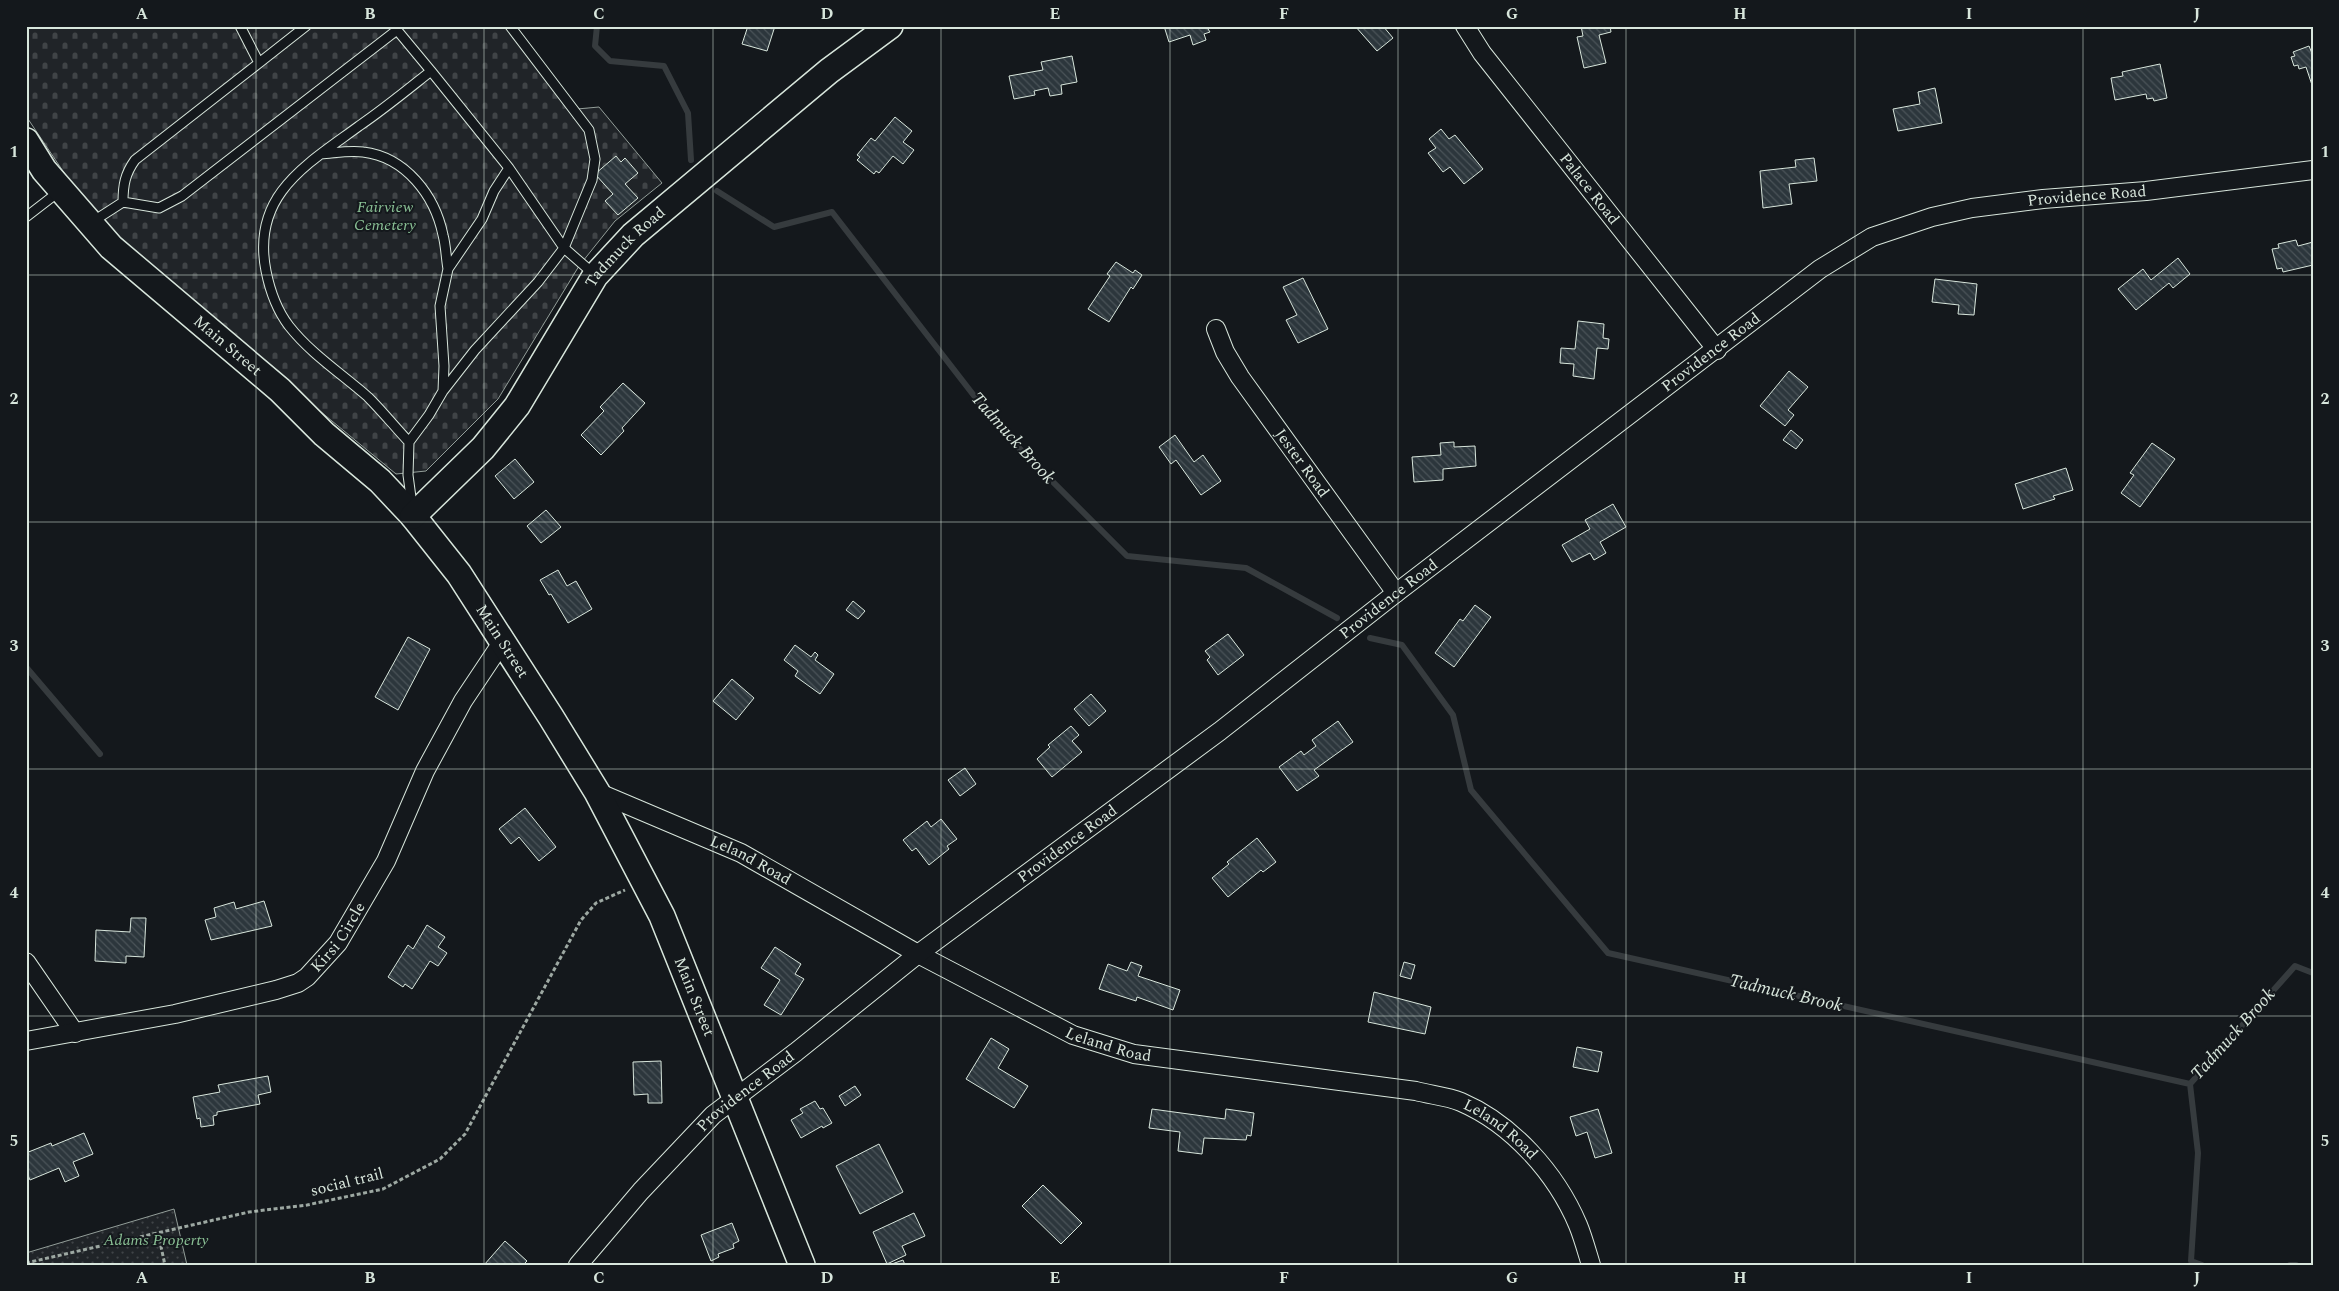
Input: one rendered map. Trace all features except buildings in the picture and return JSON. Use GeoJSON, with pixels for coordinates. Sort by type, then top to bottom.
{"type":"FeatureCollection","features":[{"type":"Feature","properties":{"kind":"main road","name":"Tadmuck Road"},"geometry":{"type":"LineString","coordinates":[[413,516],[483,448],[516,406],[595,276],[633,235],[881,28]]}},
{"type":"Feature","properties":{"kind":"main road","name":"Main Street"},"geometry":{"type":"LineString","coordinates":[[26,141],[44,170],[90,224],[135,269],[280,390],[324,434],[380,482],[413,516],[459,574],[503,641],[596,792],[662,916],[802,1265]]}},
{"type":"Feature","properties":{"kind":"street","name":"Palace Road"},"geometry":{"type":"LineString","coordinates":[[1465,26],[1482,53],[1717,350]]}},
{"type":"Feature","properties":{"kind":"street","name":"Providence Road"},"geometry":{"type":"LineString","coordinates":[[578,1265],[641,1191],[713,1115],[918,954],[1220,731],[1396,593],[1717,350],[1820,269],[1872,237],[1932,217],[1972,208],[2044,199],[2146,191],[2313,170]]}},
{"type":"Feature","properties":{"kind":"street","name":"Jester Road"},"geometry":{"type":"LineString","coordinates":[[1216,329],[1225,352],[1240,377],[1396,593]]}},
{"type":"Feature","properties":{"kind":"street","name":"Kirsi Circle"},"geometry":{"type":"LineString","coordinates":[[26,1041],[175,1014],[276,990],[298,983],[308,977],[338,944],[386,861],[425,770],[463,701],[503,641]]}},
{"type":"Feature","properties":{"kind":"street","name":"Leland Road"},"geometry":{"type":"LineString","coordinates":[[596,792],[742,853],[918,954],[1073,1035],[1134,1054],[1416,1091],[1460,1101],[1492,1119],[1518,1140],[1541,1164],[1565,1200],[1578,1224],[1592,1265]]}},
{"type":"Feature","properties":{"kind":"street"},"geometry":{"type":"LineString","coordinates":[[26,962],[75,1033]]}},
{"type":"Feature","properties":{"kind":"lane"},"geometry":{"type":"LineString","coordinates":[[240,26],[259,63]]}},
{"type":"Feature","properties":{"kind":"lane"},"geometry":{"type":"LineString","coordinates":[[123,202],[126,172],[134,160],[306,26]]}},
{"type":"Feature","properties":{"kind":"lane"},"geometry":{"type":"LineString","coordinates":[[413,516],[408,475],[409,442],[429,415],[443,391],[475,350],[538,282],[564,248],[592,180],[595,159],[589,130],[510,26]]}},
{"type":"Feature","properties":{"kind":"lane"},"geometry":{"type":"LineString","coordinates":[[90,224],[123,202],[159,208],[182,196],[396,28],[509,168],[564,248],[595,276]]}},
{"type":"Feature","properties":{"kind":"lane"},"geometry":{"type":"LineString","coordinates":[[409,442],[369,398],[317,355],[289,326],[271,296],[264,260],[264,238],[268,215],[282,189],[297,173],[431,71]]}},
{"type":"Feature","properties":{"kind":"lane"},"geometry":{"type":"LineString","coordinates":[[321,154],[364,152],[388,159],[410,173],[424,190],[436,214],[443,234],[448,270],[440,306],[444,366],[443,391]]}},
{"type":"Feature","properties":{"kind":"lane"},"geometry":{"type":"LineString","coordinates":[[448,270],[482,219],[494,191],[509,168]]}},
{"type":"Feature","properties":{"kind":"lane"},"geometry":{"type":"LineString","coordinates":[[26,217],[61,190]]}},
{"type":"Feature","properties":{"kind":"path","name":"social trail"},"geometry":{"type":"LineString","coordinates":[[26,1263],[249,1212],[308,1205],[383,1189],[440,1159],[465,1134],[581,920],[596,903],[644,881]]}},
{"type":"Feature","properties":{"kind":"path"},"geometry":{"type":"LineString","coordinates":[[158,1233],[165,1265]]}},
{"type":"Feature","properties":{"kind":"green space","name":"Fairview Cemetery"},"geometry":{"type":"Polygon","coordinates":[[[26,26],[514,26],[577,109],[599,107],[662,183],[615,221],[579,266],[498,399],[426,471],[396,474],[146,267],[77,192],[26,116],[26,26]]]}},
{"type":"Feature","properties":{"kind":"green space","name":"Adams Property"},"geometry":{"type":"Polygon","coordinates":[[[174,1209],[187,1265],[26,1265],[26,1253],[174,1209]]]}},
{"type":"Feature","properties":{"kind":"waterway","name":"Tadmuck Brook"},"geometry":{"type":"LineString","coordinates":[[597,26],[595,46],[610,61],[664,66],[688,113],[691,160]]}},
{"type":"Feature","properties":{"kind":"waterway","name":"Tadmuck Brook"},"geometry":{"type":"LineString","coordinates":[[717,191],[774,227],[832,212],[999,428],[1127,556],[1246,568],[1337,618]]}},
{"type":"Feature","properties":{"kind":"waterway","name":"Tadmuck Brook"},"geometry":{"type":"LineString","coordinates":[[1370,638],[1402,645],[1453,715],[1471,790],[1608,953],[2190,1084],[2295,966],[2313,973]]}},
{"type":"Feature","properties":{"kind":"waterway"},"geometry":{"type":"LineString","coordinates":[[26,667],[100,754]]}},
{"type":"Feature","properties":{"kind":"waterway"},"geometry":{"type":"LineString","coordinates":[[2190,1084],[2198,1153],[2191,1261],[2202,1265]]}},
{"type":"Feature","properties":{"kind":"waterway"},"geometry":{"type":"LineString","coordinates":[[2290,1265],[2296,1265]]}}]}
